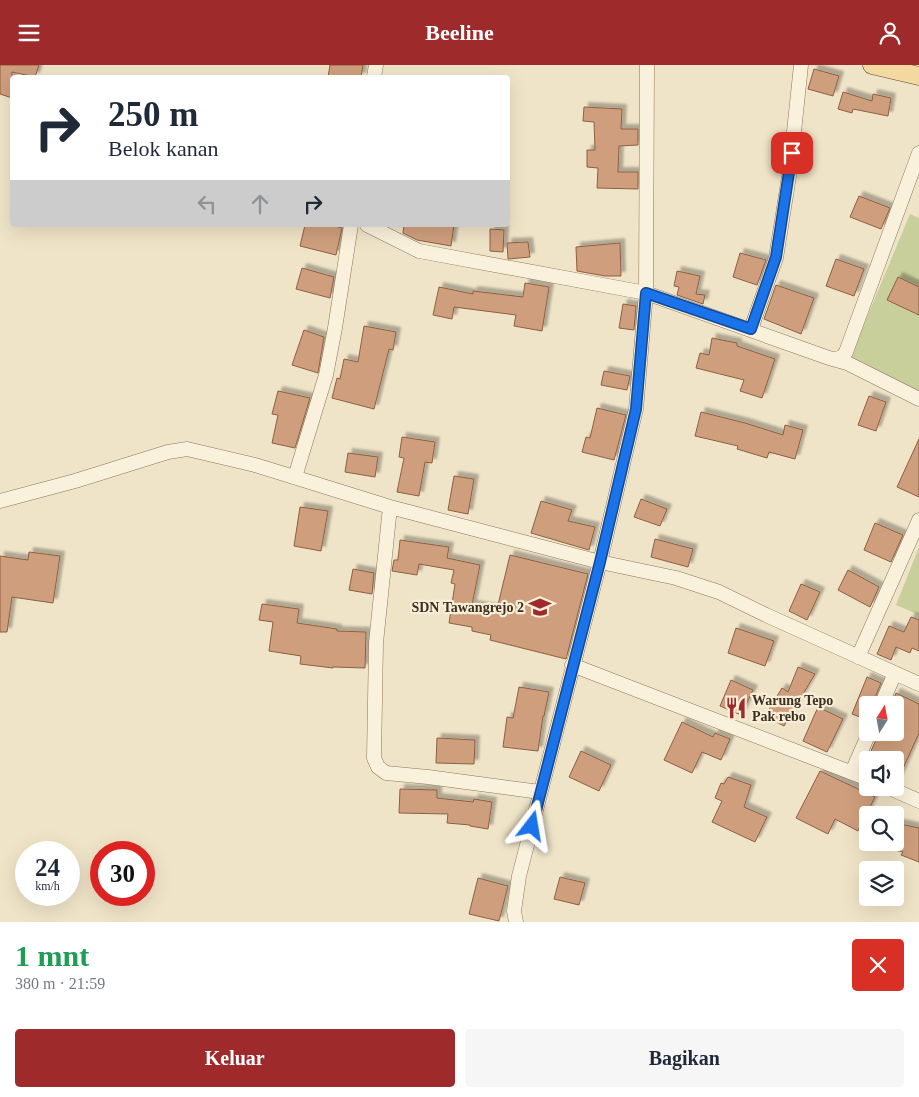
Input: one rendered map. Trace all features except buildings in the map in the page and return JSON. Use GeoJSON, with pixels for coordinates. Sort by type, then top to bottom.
{"type":"FeatureCollection","features":[{"type":"Feature","properties":{"kind":"main road"},"geometry":{"type":"LineString","coordinates":[[872,65],[919,76]]}},
{"type":"Feature","properties":{"kind":"street"},"geometry":{"type":"LineString","coordinates":[[513,918],[519,876],[600,562],[636,409],[646,293],[647,65]]}},
{"type":"Feature","properties":{"kind":"street"},"geometry":{"type":"LineString","coordinates":[[751,329],[776,257],[790,171],[801,65]]}},
{"type":"Feature","properties":{"kind":"street"},"geometry":{"type":"LineString","coordinates":[[836,359],[842,357],[846,352],[919,153]]}},
{"type":"Feature","properties":{"kind":"street"},"geometry":{"type":"LineString","coordinates":[[295,477],[326,375],[351,227]]}},
{"type":"Feature","properties":{"kind":"street"},"geometry":{"type":"LineString","coordinates":[[371,227],[419,251],[646,293],[828,358],[847,363],[919,399]]}},
{"type":"Feature","properties":{"kind":"street"},"geometry":{"type":"LineString","coordinates":[[0,501],[75,481],[168,452],[187,449],[255,465],[390,507],[600,562],[676,578],[719,592],[919,684]]}},
{"type":"Feature","properties":{"kind":"street"},"geometry":{"type":"LineString","coordinates":[[390,507],[376,643],[374,758],[378,767],[386,773],[540,792]]}},
{"type":"Feature","properties":{"kind":"street"},"geometry":{"type":"LineString","coordinates":[[858,657],[919,519]]}},
{"type":"Feature","properties":{"kind":"street"},"geometry":{"type":"LineString","coordinates":[[572,665],[859,775]]}},
{"type":"Feature","properties":{"kind":"street"},"geometry":{"type":"LineString","coordinates":[[885,696],[895,673]]}},
{"type":"Feature","properties":{"kind":"street"},"geometry":{"type":"LineString","coordinates":[[852,772],[866,741]]}},
{"type":"Feature","properties":{"kind":"street"},"geometry":{"type":"LineString","coordinates":[[904,794],[919,801]]}},
{"type":"Feature","properties":{"kind":"green space"},"geometry":{"type":"Polygon","coordinates":[[[910,214],[919,218],[919,394],[850,358],[910,214]]]}},
{"type":"Feature","properties":{"kind":"green space"},"geometry":{"type":"Polygon","coordinates":[[[919,547],[919,615],[896,605],[919,547]]]}},
{"type":"Feature","properties":{"kind":"place","name":"SDN Tawangrejo 2"},"geometry":{"type":"Point","coordinates":[540,607]}},
{"type":"Feature","properties":{"kind":"place","name":"Warung Tepo Pak rebo"},"geometry":{"type":"Point","coordinates":[736,708]}},
{"type":"Feature","properties":{"kind":"route"},"geometry":{"type":"LineString","coordinates":[[532,826],[600,562],[636,409],[646,293],[751,329],[776,257],[792,153]]}}]}
